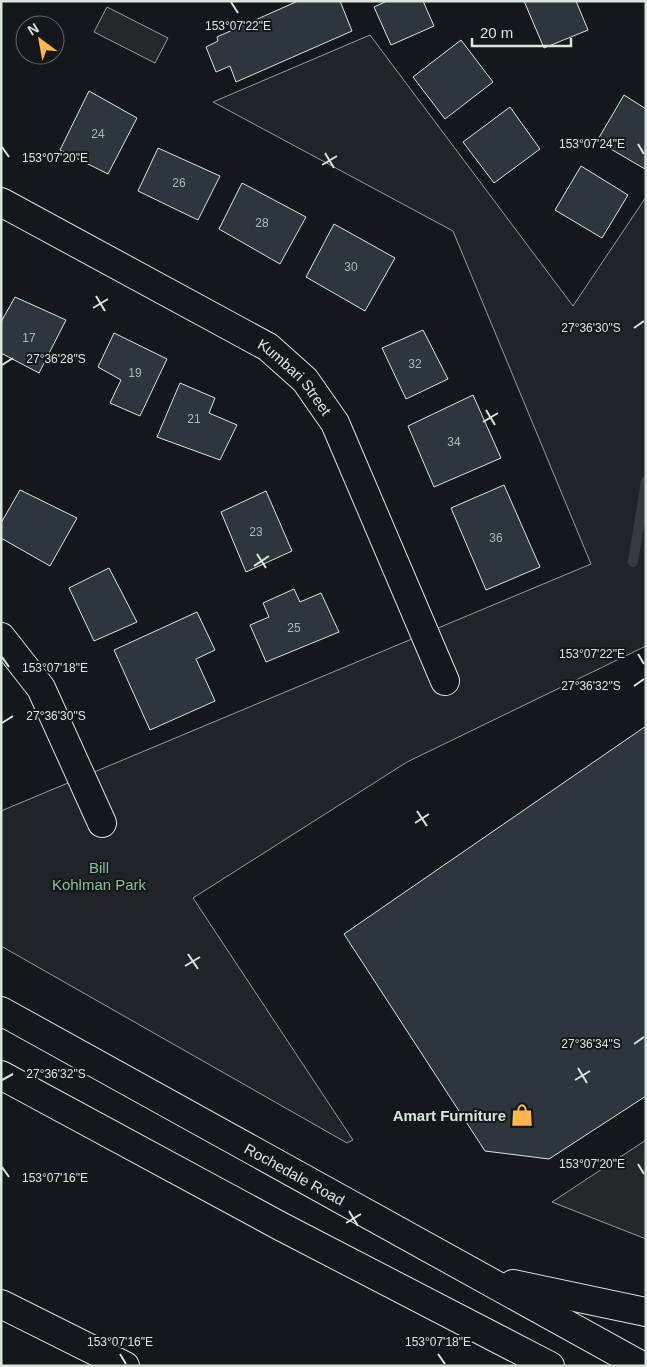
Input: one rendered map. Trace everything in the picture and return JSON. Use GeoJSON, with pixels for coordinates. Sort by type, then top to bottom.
{"type":"FeatureCollection","features":[{"type":"Feature","properties":{"kind":"main road","name":"Kumbari Street"},"geometry":{"type":"LineString","coordinates":[[1,202],[268,348],[305,380],[335,423],[445,681]]}},
{"type":"Feature","properties":{"kind":"main road"},"geometry":{"type":"LineString","coordinates":[[1,637],[41,688],[102,823]]}},
{"type":"Feature","properties":{"kind":"main road","name":"Rochedale Road"},"geometry":{"type":"LineString","coordinates":[[1,1011],[642,1366]]}},
{"type":"Feature","properties":{"kind":"main road"},"geometry":{"type":"LineString","coordinates":[[1,1075],[282,1227],[550,1366]]}},
{"type":"Feature","properties":{"kind":"main road"},"geometry":{"type":"LineString","coordinates":[[487,1279],[646,1312]]}},
{"type":"Feature","properties":{"kind":"main road"},"geometry":{"type":"LineString","coordinates":[[1,1304],[125,1366]]}},
{"type":"Feature","properties":{"kind":"green space","name":"Bill Kohlman Park"},"geometry":{"type":"Polygon","coordinates":[[[370,35],[573,306],[646,197],[646,646],[407,762],[193,898],[353,1140],[347,1143],[1,946],[1,811],[591,564],[453,231],[213,102],[370,35]]]}},
{"type":"Feature","properties":{"kind":"shaded area"},"geometry":{"type":"Polygon","coordinates":[[[107,7],[168,38],[155,63],[94,32],[107,7]]]}},
{"type":"Feature","properties":{"kind":"shaded area"},"geometry":{"type":"Polygon","coordinates":[[[646,1140],[646,1239],[552,1202],[646,1140]]]}},
{"type":"Feature","properties":{"kind":"building"},"geometry":{"type":"Polygon","coordinates":[[[298,1],[340,1],[352,31],[236,82],[230,66],[216,72],[206,47],[218,41],[217,37],[298,1]]]}},
{"type":"Feature","properties":{"kind":"building"},"geometry":{"type":"Polygon","coordinates":[[[387,1],[423,1],[434,26],[391,45],[374,7],[387,1]]]}},
{"type":"Feature","properties":{"kind":"building"},"geometry":{"type":"Polygon","coordinates":[[[524,1],[576,1],[588,30],[544,48],[524,1]]]}},
{"type":"Feature","properties":{"kind":"building"},"geometry":{"type":"Polygon","coordinates":[[[461,40],[493,82],[445,119],[413,77],[461,40]]]}},
{"type":"Feature","properties":{"kind":"building"},"geometry":{"type":"Polygon","coordinates":[[[89,91],[137,118],[108,174],[60,150],[89,91]]]}},
{"type":"Feature","properties":{"kind":"building"},"geometry":{"type":"Polygon","coordinates":[[[624,95],[646,109],[645,169],[597,141],[624,95]]]}},
{"type":"Feature","properties":{"kind":"building"},"geometry":{"type":"Polygon","coordinates":[[[510,107],[540,149],[494,183],[463,142],[510,107]]]}},
{"type":"Feature","properties":{"kind":"building"},"geometry":{"type":"Polygon","coordinates":[[[158,148],[220,176],[198,220],[138,191],[158,148]]]}},
{"type":"Feature","properties":{"kind":"building"},"geometry":{"type":"Polygon","coordinates":[[[581,166],[628,195],[602,238],[555,210],[581,166]]]}},
{"type":"Feature","properties":{"kind":"building"},"geometry":{"type":"Polygon","coordinates":[[[242,183],[306,217],[280,264],[219,229],[242,183]]]}},
{"type":"Feature","properties":{"kind":"building"},"geometry":{"type":"Polygon","coordinates":[[[334,224],[395,258],[365,311],[306,277],[334,224]]]}},
{"type":"Feature","properties":{"kind":"building"},"geometry":{"type":"Polygon","coordinates":[[[15,297],[66,320],[39,373],[1,353],[1,322],[15,297]]]}},
{"type":"Feature","properties":{"kind":"building"},"geometry":{"type":"Polygon","coordinates":[[[423,330],[448,379],[406,399],[382,348],[423,330]]]}},
{"type":"Feature","properties":{"kind":"building"},"geometry":{"type":"Polygon","coordinates":[[[114,333],[167,359],[140,416],[110,403],[121,380],[98,367],[114,333]]]}},
{"type":"Feature","properties":{"kind":"building"},"geometry":{"type":"Polygon","coordinates":[[[180,383],[215,398],[209,413],[237,425],[220,460],[157,437],[180,383]]]}},
{"type":"Feature","properties":{"kind":"building"},"geometry":{"type":"Polygon","coordinates":[[[473,395],[501,458],[434,487],[408,426],[473,395]]]}},
{"type":"Feature","properties":{"kind":"building"},"geometry":{"type":"Polygon","coordinates":[[[504,485],[540,567],[486,590],[451,508],[504,485]]]}},
{"type":"Feature","properties":{"kind":"building"},"geometry":{"type":"Polygon","coordinates":[[[20,490],[77,518],[50,566],[1,538],[1,523],[20,490]]]}},
{"type":"Feature","properties":{"kind":"building"},"geometry":{"type":"Polygon","coordinates":[[[266,491],[292,551],[246,572],[221,512],[266,491]]]}},
{"type":"Feature","properties":{"kind":"building"},"geometry":{"type":"Polygon","coordinates":[[[109,568],[137,622],[94,641],[69,588],[109,568]]]}},
{"type":"Feature","properties":{"kind":"building"},"geometry":{"type":"Polygon","coordinates":[[[294,589],[300,602],[321,593],[339,632],[266,662],[250,625],[269,617],[263,603],[294,589]]]}},
{"type":"Feature","properties":{"kind":"building"},"geometry":{"type":"Polygon","coordinates":[[[197,612],[215,650],[196,659],[215,701],[150,730],[114,650],[197,612]]]}},
{"type":"Feature","properties":{"kind":"building"},"geometry":{"type":"Polygon","coordinates":[[[646,726],[646,1096],[549,1159],[485,1151],[344,934],[646,726]]]}},
{"type":"Feature","properties":{"kind":"waterway"},"geometry":{"type":"LineString","coordinates":[[633,562],[646,481]]}},
{"type":"Feature","properties":{"kind":"place","name":"Amart Furniture"},"geometry":{"type":"Point","coordinates":[522,1115]}}]}
